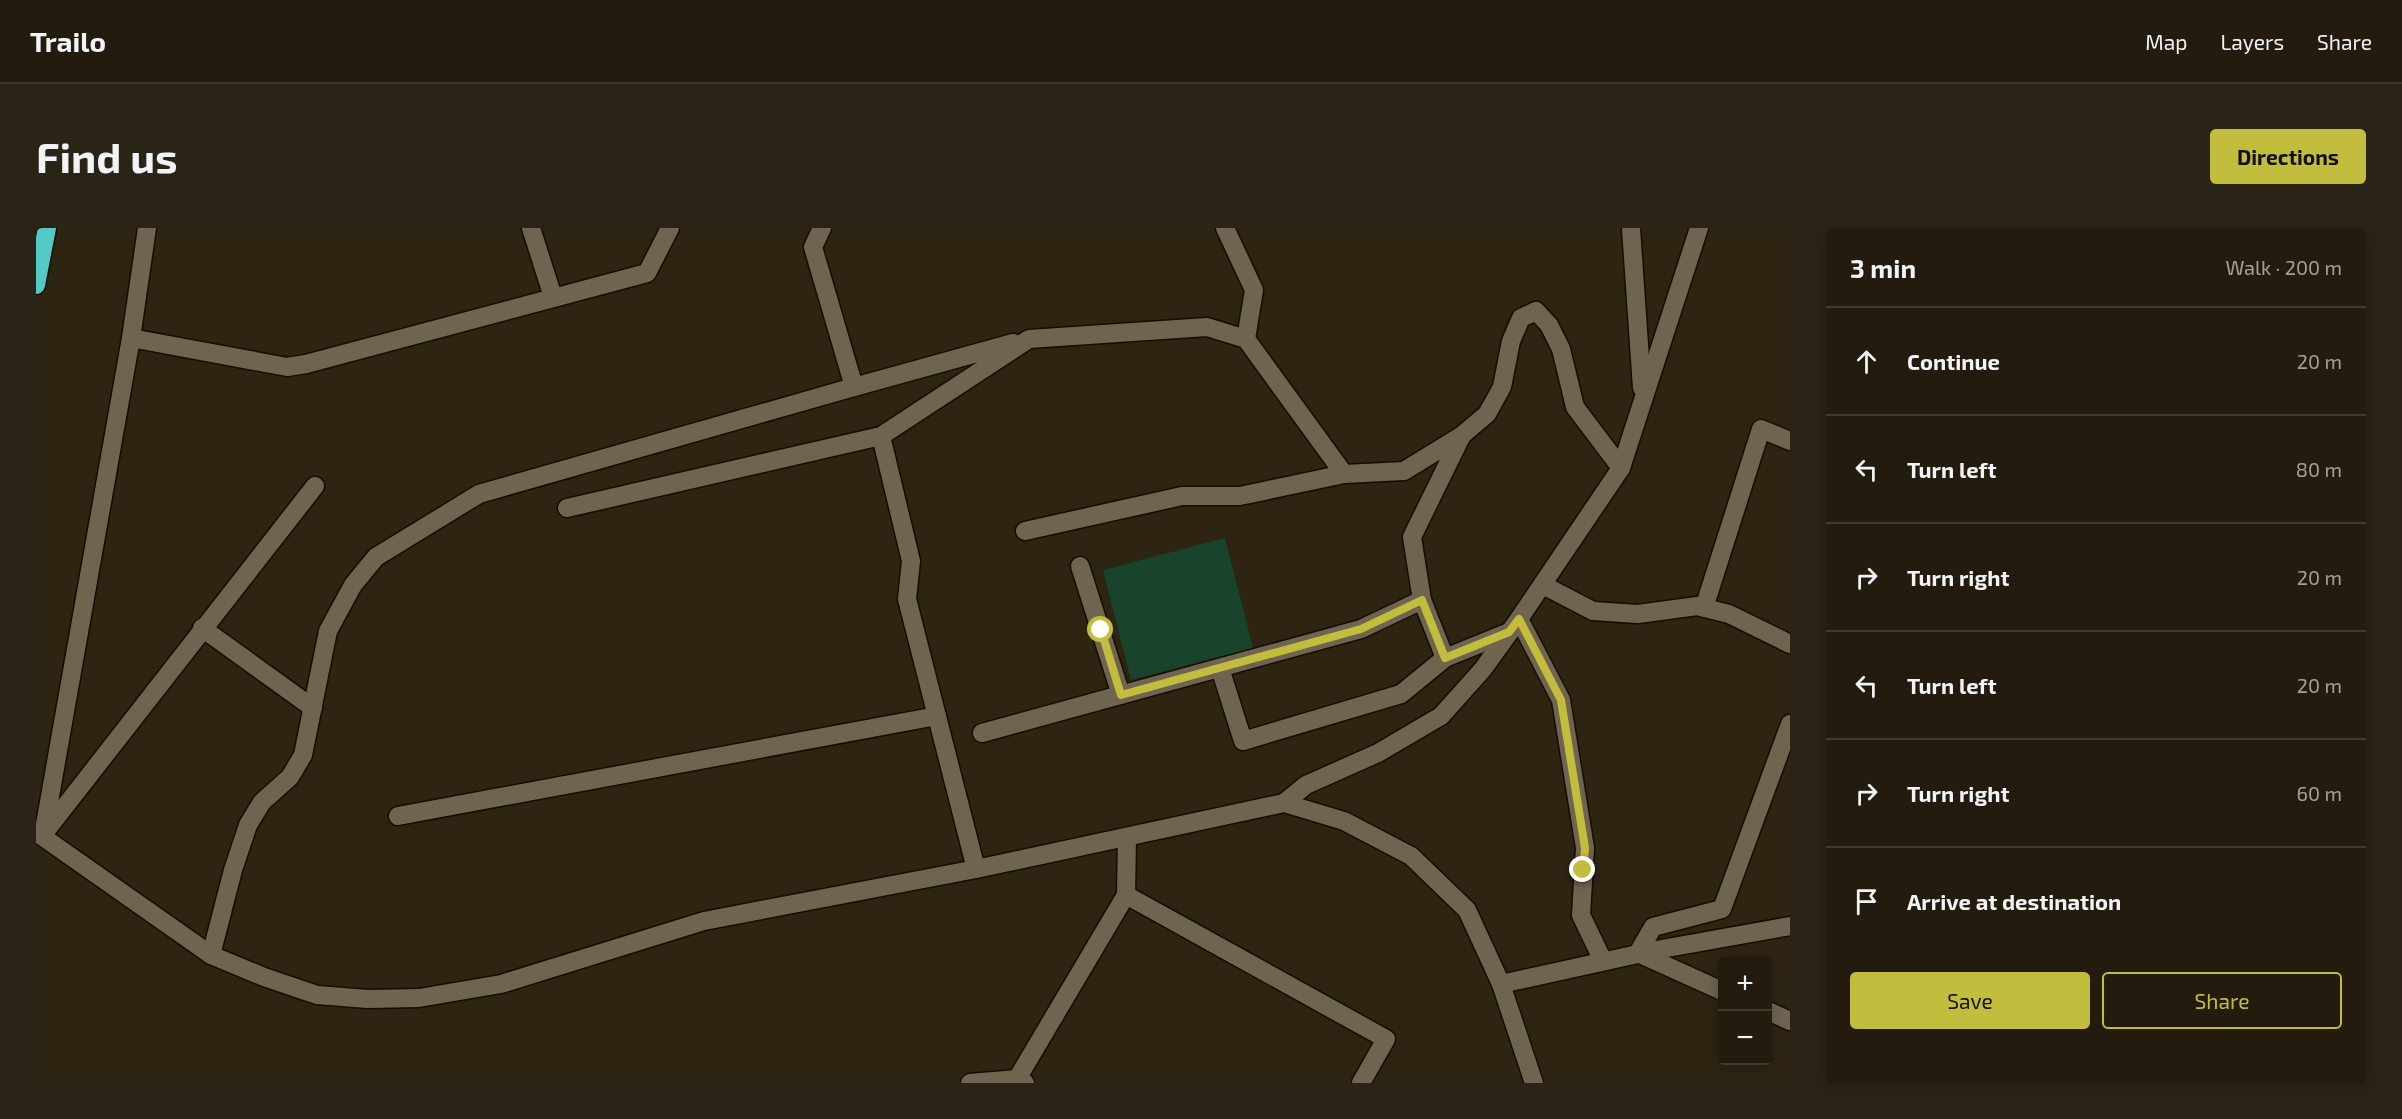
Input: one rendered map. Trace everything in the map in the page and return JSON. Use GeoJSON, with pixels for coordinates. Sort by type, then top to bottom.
{"type":"FeatureCollection","features":[{"type":"Feature","properties":{"kind":"highway"},"geometry":{"type":"LineString","coordinates":[[36,285],[47,228]]}},
{"type":"Feature","properties":{"kind":"street"},"geometry":{"type":"LineString","coordinates":[[39,834],[131,338],[147,228]]}},
{"type":"Feature","properties":{"kind":"street"},"geometry":{"type":"LineString","coordinates":[[531,228],[553,297]]}},
{"type":"Feature","properties":{"kind":"street"},"geometry":{"type":"LineString","coordinates":[[131,338],[287,368],[647,273],[670,228]]}},
{"type":"Feature","properties":{"kind":"street"},"geometry":{"type":"LineString","coordinates":[[822,228],[813,247],[854,387]]}},
{"type":"Feature","properties":{"kind":"street"},"geometry":{"type":"LineString","coordinates":[[1225,228],[1254,290],[1246,339]]}},
{"type":"Feature","properties":{"kind":"street"},"geometry":{"type":"LineString","coordinates":[[1631,228],[1643,399]]}},
{"type":"Feature","properties":{"kind":"street"},"geometry":{"type":"LineString","coordinates":[[39,834],[211,955],[264,977],[317,994],[368,999],[419,998],[501,984],[704,921],[976,869],[1284,803],[1306,785],[1378,753],[1441,716],[1483,669],[1543,585],[1621,468],[1699,228]]}},
{"type":"Feature","properties":{"kind":"street"},"geometry":{"type":"LineString","coordinates":[[1025,531],[1182,496],[1240,496],[1344,474],[1404,471],[1461,436],[1487,414],[1502,387],[1511,341],[1521,318],[1536,311],[1549,325],[1561,349],[1575,406],[1621,468]]}},
{"type":"Feature","properties":{"kind":"street"},"geometry":{"type":"LineString","coordinates":[[211,955],[233,870],[248,825],[262,802],[290,777],[303,755],[328,631],[353,585],[376,557],[479,494],[1029,339],[1206,327],[1246,339],[1344,474]]}},
{"type":"Feature","properties":{"kind":"street"},"geometry":{"type":"LineString","coordinates":[[567,508],[881,436],[1029,339]]}},
{"type":"Feature","properties":{"kind":"street"},"geometry":{"type":"LineString","coordinates":[[1704,608],[1761,429],[1790,441]]}},
{"type":"Feature","properties":{"kind":"street"},"geometry":{"type":"LineString","coordinates":[[881,436],[911,561],[907,599],[976,869]]}},
{"type":"Feature","properties":{"kind":"street"},"geometry":{"type":"LineString","coordinates":[[1445,658],[1422,600],[1412,537],[1461,436]]}},
{"type":"Feature","properties":{"kind":"street"},"geometry":{"type":"LineString","coordinates":[[39,834],[315,486]]}},
{"type":"Feature","properties":{"kind":"street"},"geometry":{"type":"LineString","coordinates":[[1080,566],[1121,695]]}},
{"type":"Feature","properties":{"kind":"street"},"geometry":{"type":"LineString","coordinates":[[1543,585],[1593,611],[1638,614],[1697,606],[1730,614],[1790,644]]}},
{"type":"Feature","properties":{"kind":"street"},"geometry":{"type":"LineString","coordinates":[[982,733],[1361,629],[1422,600]]}},
{"type":"Feature","properties":{"kind":"street"},"geometry":{"type":"LineString","coordinates":[[1220,668],[1243,741],[1401,694],[1445,658],[1514,625]]}},
{"type":"Feature","properties":{"kind":"street"},"geometry":{"type":"LineString","coordinates":[[1514,625],[1561,700],[1585,848],[1581,915],[1604,961]]}},
{"type":"Feature","properties":{"kind":"street"},"geometry":{"type":"LineString","coordinates":[[202,628],[313,708]]}},
{"type":"Feature","properties":{"kind":"street"},"geometry":{"type":"LineString","coordinates":[[398,816],[937,716]]}},
{"type":"Feature","properties":{"kind":"street"},"geometry":{"type":"LineString","coordinates":[[1638,954],[1653,927],[1722,909],[1790,724]]}},
{"type":"Feature","properties":{"kind":"street"},"geometry":{"type":"LineString","coordinates":[[1284,803],[1344,821],[1411,856],[1467,910],[1501,984],[1534,1083]]}},
{"type":"Feature","properties":{"kind":"street"},"geometry":{"type":"LineString","coordinates":[[970,1083],[1021,1081],[1126,895],[1127,838]]}},
{"type":"Feature","properties":{"kind":"street"},"geometry":{"type":"LineString","coordinates":[[1126,895],[1386,1039],[1361,1083]]}},
{"type":"Feature","properties":{"kind":"street"},"geometry":{"type":"LineString","coordinates":[[1501,984],[1638,954],[1790,926]]}},
{"type":"Feature","properties":{"kind":"street"},"geometry":{"type":"LineString","coordinates":[[1638,954],[1718,989]]}},
{"type":"Feature","properties":{"kind":"street"},"geometry":{"type":"LineString","coordinates":[[1772,1013],[1790,1021]]}},
{"type":"Feature","properties":{"kind":"green space"},"geometry":{"type":"Polygon","coordinates":[[[1225,538],[1253,648],[1131,680],[1103,570],[1225,538]]]}},
{"type":"Feature","properties":{"kind":"route"},"geometry":{"type":"LineString","coordinates":[[1101,630],[1121,695],[1361,629],[1422,600],[1445,658],[1509,632],[1519,619],[1561,700],[1585,848],[1583,870]]}}]}
